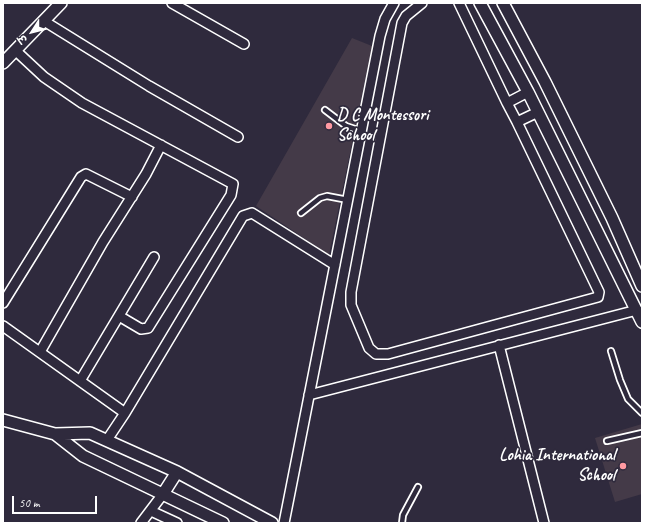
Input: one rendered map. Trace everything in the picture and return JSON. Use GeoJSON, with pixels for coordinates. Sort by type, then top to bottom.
{"type":"FeatureCollection","features":[{"type":"Feature","properties":{"kind":"street"},"geometry":{"type":"LineString","coordinates":[[3,63],[61,3]]}},
{"type":"Feature","properties":{"kind":"street"},"geometry":{"type":"LineString","coordinates":[[172,3],[244,44]]}},
{"type":"Feature","properties":{"kind":"street"},"geometry":{"type":"LineString","coordinates":[[284,523],[380,36],[385,19],[394,3]]}},
{"type":"Feature","properties":{"kind":"street"},"geometry":{"type":"LineString","coordinates":[[422,3],[406,16],[402,23],[351,292],[351,305],[369,348],[376,354],[388,354],[598,297],[599,292],[459,3]]}},
{"type":"Feature","properties":{"kind":"street"},"geometry":{"type":"LineString","coordinates":[[480,3],[528,92],[642,322]]}},
{"type":"Feature","properties":{"kind":"street"},"geometry":{"type":"LineString","coordinates":[[503,3],[545,82],[612,218],[642,286]]}},
{"type":"Feature","properties":{"kind":"street"},"geometry":{"type":"LineString","coordinates":[[44,21],[149,86],[238,137]]}},
{"type":"Feature","properties":{"kind":"street"},"geometry":{"type":"LineString","coordinates":[[15,50],[44,77],[82,103],[232,184],[233,188],[231,195],[148,328],[141,329],[119,316]]}},
{"type":"Feature","properties":{"kind":"street"},"geometry":{"type":"LineString","coordinates":[[507,103],[528,92]]}},
{"type":"Feature","properties":{"kind":"street"},"geometry":{"type":"LineString","coordinates":[[517,122],[538,112]]}},
{"type":"Feature","properties":{"kind":"street"},"geometry":{"type":"LineString","coordinates":[[40,352],[103,242],[132,197],[161,145]]}},
{"type":"Feature","properties":{"kind":"street"},"geometry":{"type":"LineString","coordinates":[[3,302],[81,177],[86,174],[132,197]]}},
{"type":"Feature","properties":{"kind":"street"},"geometry":{"type":"LineString","coordinates":[[107,440],[125,413],[243,216],[252,213],[335,265]]}},
{"type":"Feature","properties":{"kind":"street"},"geometry":{"type":"LineString","coordinates":[[80,381],[154,257]]}},
{"type":"Feature","properties":{"kind":"street"},"geometry":{"type":"LineString","coordinates":[[309,394],[637,310]]}},
{"type":"Feature","properties":{"kind":"street"},"geometry":{"type":"LineString","coordinates":[[3,326],[125,413]]}},
{"type":"Feature","properties":{"kind":"street"},"geometry":{"type":"LineString","coordinates":[[499,345],[544,523]]}},
{"type":"Feature","properties":{"kind":"street"},"geometry":{"type":"LineString","coordinates":[[3,420],[55,434],[90,433],[177,472],[272,523]]}},
{"type":"Feature","properties":{"kind":"street"},"geometry":{"type":"LineString","coordinates":[[55,434],[83,456],[223,523]]}},
{"type":"Feature","properties":{"kind":"street"},"geometry":{"type":"LineString","coordinates":[[141,523],[163,494],[177,472]]}},
{"type":"Feature","properties":{"kind":"street"},"geometry":{"type":"LineString","coordinates":[[151,510],[177,523]]}},
{"type":"Feature","properties":{"kind":"lane"},"geometry":{"type":"LineString","coordinates":[[325,110],[346,126],[362,131]]}},
{"type":"Feature","properties":{"kind":"lane"},"geometry":{"type":"LineString","coordinates":[[301,213],[320,198],[326,196],[348,200]]}},
{"type":"Feature","properties":{"kind":"lane"},"geometry":{"type":"LineString","coordinates":[[612,350],[620,380],[628,399],[642,413]]}},
{"type":"Feature","properties":{"kind":"lane"},"geometry":{"type":"LineString","coordinates":[[607,442],[642,433]]}},
{"type":"Feature","properties":{"kind":"lane"},"geometry":{"type":"LineString","coordinates":[[402,523],[403,514],[418,487]]}},
{"type":"Feature","properties":{"kind":"shaded area","name":"D C Montessori School"},"geometry":{"type":"Polygon","coordinates":[[[352,38],[372,46],[329,255],[256,206],[352,38]]]}},
{"type":"Feature","properties":{"kind":"shaded area","name":"Lohia International School"},"geometry":{"type":"Polygon","coordinates":[[[642,424],[642,494],[615,502],[595,438],[642,424]]]}},
{"type":"Feature","properties":{"kind":"place","name":"D C Montessori School"},"geometry":{"type":"Point","coordinates":[329,126]}},
{"type":"Feature","properties":{"kind":"place","name":"Lohia International School"},"geometry":{"type":"Point","coordinates":[623,466]}}]}
